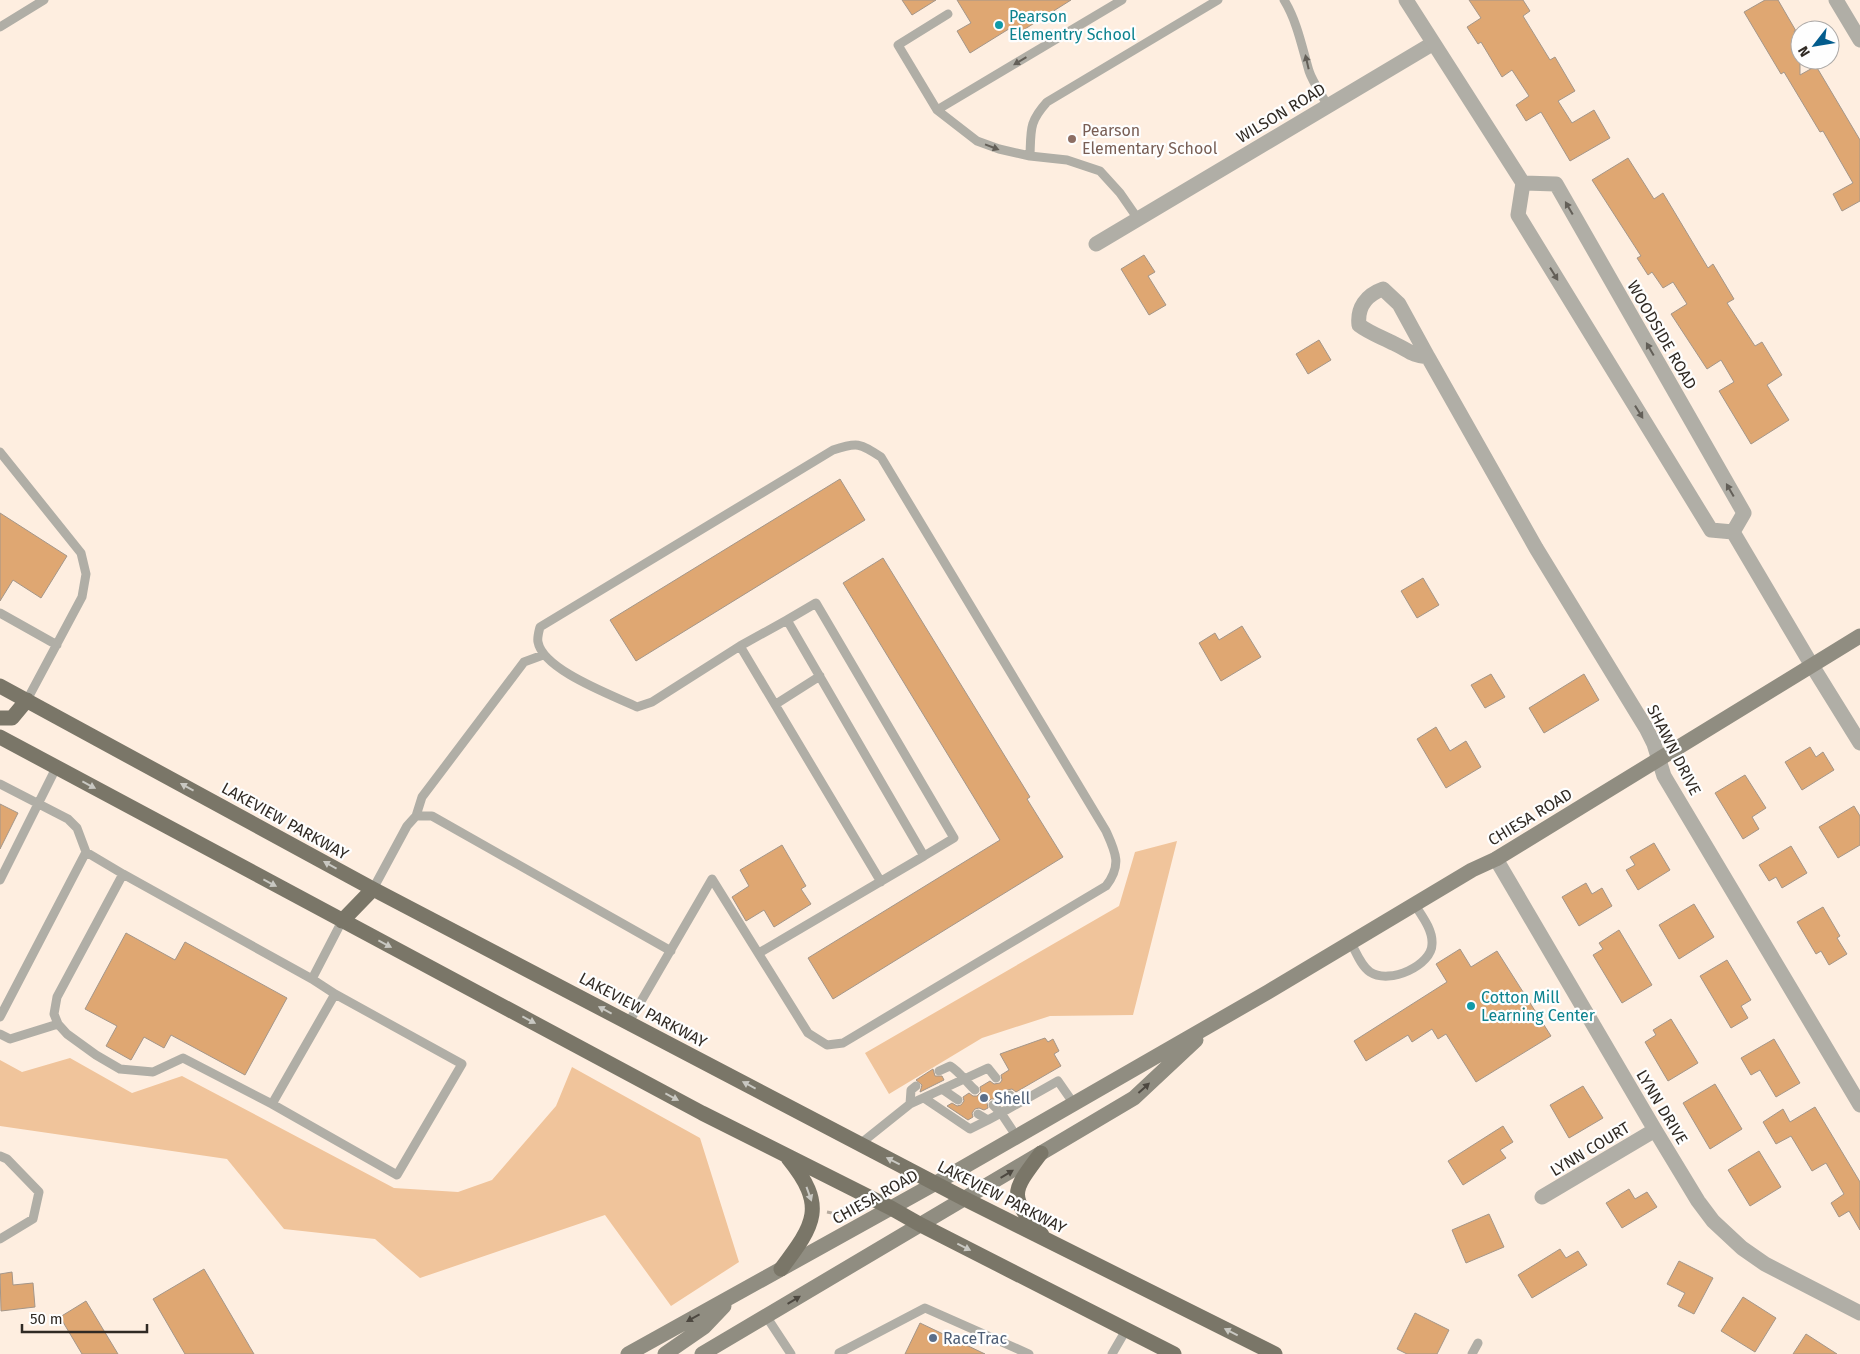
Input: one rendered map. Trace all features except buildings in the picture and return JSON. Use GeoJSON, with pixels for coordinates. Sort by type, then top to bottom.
{"type":"FeatureCollection","features":[{"type":"Feature","properties":{"kind":"main road","name":"CHIESA ROAD"},"geometry":{"type":"LineString","coordinates":[[628,1354],[1017,1137],[1351,943],[1472,870],[1496,859],[1811,664],[1860,636]]}},
{"type":"Feature","properties":{"kind":"main road","name":"LAKEVIEW PARKWAY"},"geometry":{"type":"LineString","coordinates":[[0,686],[373,888],[860,1144],[965,1199],[1275,1354]]}},
{"type":"Feature","properties":{"kind":"main road"},"geometry":{"type":"LineString","coordinates":[[0,718],[12,718],[27,700]]}},
{"type":"Feature","properties":{"kind":"main road"},"geometry":{"type":"LineString","coordinates":[[0,737],[702,1113],[892,1208],[921,1225],[1174,1354]]}},
{"type":"Feature","properties":{"kind":"main road"},"geometry":{"type":"LineString","coordinates":[[342,921],[373,888]]}},
{"type":"Feature","properties":{"kind":"main road","name":"CHIESA ROAD"},"geometry":{"type":"LineString","coordinates":[[702,1354],[1134,1098],[1216,1022]]}},
{"type":"Feature","properties":{"kind":"main road"},"geometry":{"type":"LineString","coordinates":[[1041,1153],[1017,1187],[1017,1196],[1022,1211],[1047,1240]]}},
{"type":"Feature","properties":{"kind":"main road"},"geometry":{"type":"LineString","coordinates":[[781,1269],[804,1238],[810,1221],[813,1200],[802,1176],[784,1154]]}},
{"type":"Feature","properties":{"kind":"main road"},"geometry":{"type":"LineString","coordinates":[[665,1354],[704,1327],[735,1294]]}},
{"type":"Feature","properties":{"kind":"street"},"geometry":{"type":"LineString","coordinates":[[1406,0],[1432,44],[1523,183],[1518,215],[1711,530],[1733,532],[1811,664],[1860,742]]}},
{"type":"Feature","properties":{"kind":"street"},"geometry":{"type":"LineString","coordinates":[[1836,0],[1860,40]]}},
{"type":"Feature","properties":{"kind":"street","name":"WILSON ROAD"},"geometry":{"type":"LineString","coordinates":[[1096,244],[1432,44]]}},
{"type":"Feature","properties":{"kind":"street","name":"WOODSIDE ROAD"},"geometry":{"type":"LineString","coordinates":[[1523,183],[1556,184],[1744,513],[1733,532]]}},
{"type":"Feature","properties":{"kind":"street","name":"SHAWN DRIVE"},"geometry":{"type":"LineString","coordinates":[[1428,357],[1411,354],[1396,344],[1368,332],[1360,325],[1358,316],[1365,300],[1382,289],[1399,304],[1536,548],[1646,728],[1654,744],[1664,776],[1860,1105]]}},
{"type":"Feature","properties":{"kind":"street","name":"LYNN DRIVE"},"geometry":{"type":"LineString","coordinates":[[1496,859],[1655,1130],[1698,1201],[1713,1221],[1726,1234],[1765,1264],[1860,1313]]}},
{"type":"Feature","properties":{"kind":"street","name":"LYNN COURT"},"geometry":{"type":"LineString","coordinates":[[1542,1198],[1655,1130]]}},
{"type":"Feature","properties":{"kind":"lane"},"geometry":{"type":"LineString","coordinates":[[0,27],[44,0]]}},
{"type":"Feature","properties":{"kind":"lane"},"geometry":{"type":"LineString","coordinates":[[938,110],[1122,0]]}},
{"type":"Feature","properties":{"kind":"lane"},"geometry":{"type":"LineString","coordinates":[[1030,156],[1031,128],[1035,116],[1048,102],[1218,0]]}},
{"type":"Feature","properties":{"kind":"lane"},"geometry":{"type":"LineString","coordinates":[[1284,0],[1289,8],[1306,55],[1310,73],[1328,106]]}},
{"type":"Feature","properties":{"kind":"lane"},"geometry":{"type":"LineString","coordinates":[[948,14],[898,45],[938,110],[977,141],[999,150],[1067,160],[1100,171],[1138,219]]}},
{"type":"Feature","properties":{"kind":"lane"},"geometry":{"type":"LineString","coordinates":[[629,1022],[712,879],[808,1033],[827,1045],[843,1043],[1106,886],[1114,874],[1116,853],[1106,831],[881,457],[865,446],[850,445],[833,450],[540,627],[537,641],[543,655],[558,668],[637,707],[652,702],[740,646],[816,603],[954,838],[759,953]]}},
{"type":"Feature","properties":{"kind":"lane"},"geometry":{"type":"LineString","coordinates":[[0,452],[81,553],[86,574],[82,597],[27,700]]}},
{"type":"Feature","properties":{"kind":"lane"},"geometry":{"type":"LineString","coordinates":[[0,613],[57,645]]}},
{"type":"Feature","properties":{"kind":"lane"},"geometry":{"type":"LineString","coordinates":[[787,620],[924,856]]}},
{"type":"Feature","properties":{"kind":"lane"},"geometry":{"type":"LineString","coordinates":[[740,646],[881,882]]}},
{"type":"Feature","properties":{"kind":"lane"},"geometry":{"type":"LineString","coordinates":[[373,888],[407,826],[416,816],[422,797],[524,662],[543,655]]}},
{"type":"Feature","properties":{"kind":"lane"},"geometry":{"type":"LineString","coordinates":[[776,704],[820,676]]}},
{"type":"Feature","properties":{"kind":"lane"},"geometry":{"type":"LineString","coordinates":[[0,880],[56,768]]}},
{"type":"Feature","properties":{"kind":"lane"},"geometry":{"type":"LineString","coordinates":[[0,784],[68,820],[77,828],[86,852],[462,1064],[398,1176],[272,1104],[183,1058],[153,1072],[120,1069],[96,1055],[67,1034],[58,1024],[54,1014],[57,997],[124,874]]}},
{"type":"Feature","properties":{"kind":"lane"},"geometry":{"type":"LineString","coordinates":[[416,816],[432,816],[671,951]]}},
{"type":"Feature","properties":{"kind":"lane"},"geometry":{"type":"LineString","coordinates":[[0,1017],[86,852]]}},
{"type":"Feature","properties":{"kind":"lane"},"geometry":{"type":"LineString","coordinates":[[1351,943],[1369,972],[1380,977],[1394,977],[1407,972],[1427,956],[1433,946],[1428,928],[1415,905]]}},
{"type":"Feature","properties":{"kind":"lane"},"geometry":{"type":"LineString","coordinates":[[312,979],[342,921]]}},
{"type":"Feature","properties":{"kind":"lane"},"geometry":{"type":"LineString","coordinates":[[272,1104],[335,994]]}},
{"type":"Feature","properties":{"kind":"lane"},"geometry":{"type":"LineString","coordinates":[[0,1034],[10,1039],[58,1024]]}},
{"type":"Feature","properties":{"kind":"lane"},"geometry":{"type":"LineString","coordinates":[[939,1071],[950,1066],[975,1090]]}},
{"type":"Feature","properties":{"kind":"lane"},"geometry":{"type":"LineString","coordinates":[[860,1144],[910,1104],[988,1068],[996,1078]]}},
{"type":"Feature","properties":{"kind":"lane"},"geometry":{"type":"LineString","coordinates":[[924,1098],[970,1129],[1058,1081],[1074,1104]]}},
{"type":"Feature","properties":{"kind":"lane"},"geometry":{"type":"LineString","coordinates":[[910,1104],[911,1090],[916,1086]]}},
{"type":"Feature","properties":{"kind":"lane"},"geometry":{"type":"LineString","coordinates":[[942,1089],[958,1100]]}},
{"type":"Feature","properties":{"kind":"lane"},"geometry":{"type":"LineString","coordinates":[[1010,1095],[1017,1104]]}},
{"type":"Feature","properties":{"kind":"lane"},"geometry":{"type":"LineString","coordinates":[[993,1105],[1001,1113],[1017,1137]]}},
{"type":"Feature","properties":{"kind":"lane"},"geometry":{"type":"LineString","coordinates":[[978,1114],[988,1120]]}},
{"type":"Feature","properties":{"kind":"lane"},"geometry":{"type":"LineString","coordinates":[[0,1156],[7,1158],[39,1192],[33,1219],[0,1239]]}},
{"type":"Feature","properties":{"kind":"lane"},"geometry":{"type":"LineString","coordinates":[[839,1354],[925,1308],[1029,1354]]}},
{"type":"Feature","properties":{"kind":"lane"},"geometry":{"type":"LineString","coordinates":[[766,1316],[791,1354]]}},
{"type":"Feature","properties":{"kind":"lane"},"geometry":{"type":"LineString","coordinates":[[1112,1354],[1126,1330]]}},
{"type":"Feature","properties":{"kind":"lane"},"geometry":{"type":"LineString","coordinates":[[1472,1354],[1478,1343]]}},
{"type":"Feature","properties":{"kind":"path"},"geometry":{"type":"LineString","coordinates":[[837,1215],[845,1207]]}},
{"type":"Feature","properties":{"kind":"path"},"geometry":{"type":"LineString","coordinates":[[827,1212],[853,1218]]}},
{"type":"Feature","properties":{"kind":"shaded area"},"geometry":{"type":"Polygon","coordinates":[[[1177,841],[1133,1015],[1050,1016],[982,1038],[889,1094],[865,1053],[1119,906],[1135,852],[1177,841]]]}},
{"type":"Feature","properties":{"kind":"shaded area"},"geometry":{"type":"Polygon","coordinates":[[[70,1058],[132,1093],[182,1076],[394,1188],[458,1192],[492,1180],[556,1106],[572,1067],[700,1138],[739,1262],[671,1306],[605,1215],[420,1278],[375,1239],[284,1229],[227,1159],[0,1126],[0,1060],[22,1072],[70,1058]]]}},
{"type":"Feature","properties":{"kind":"place","name":"Pearson Elementry School"},"geometry":{"type":"Point","coordinates":[999,25]}},
{"type":"Feature","properties":{"kind":"place","name":"Pearson Elementary School"},"geometry":{"type":"Point","coordinates":[1072,139]}},
{"type":"Feature","properties":{"kind":"place","name":"Cotton Mill Learning Center"},"geometry":{"type":"Point","coordinates":[1471,1006]}},
{"type":"Feature","properties":{"kind":"place","name":"Shell"},"geometry":{"type":"Point","coordinates":[984,1098]}},
{"type":"Feature","properties":{"kind":"place","name":"RaceTrac"},"geometry":{"type":"Point","coordinates":[933,1338]}}]}
